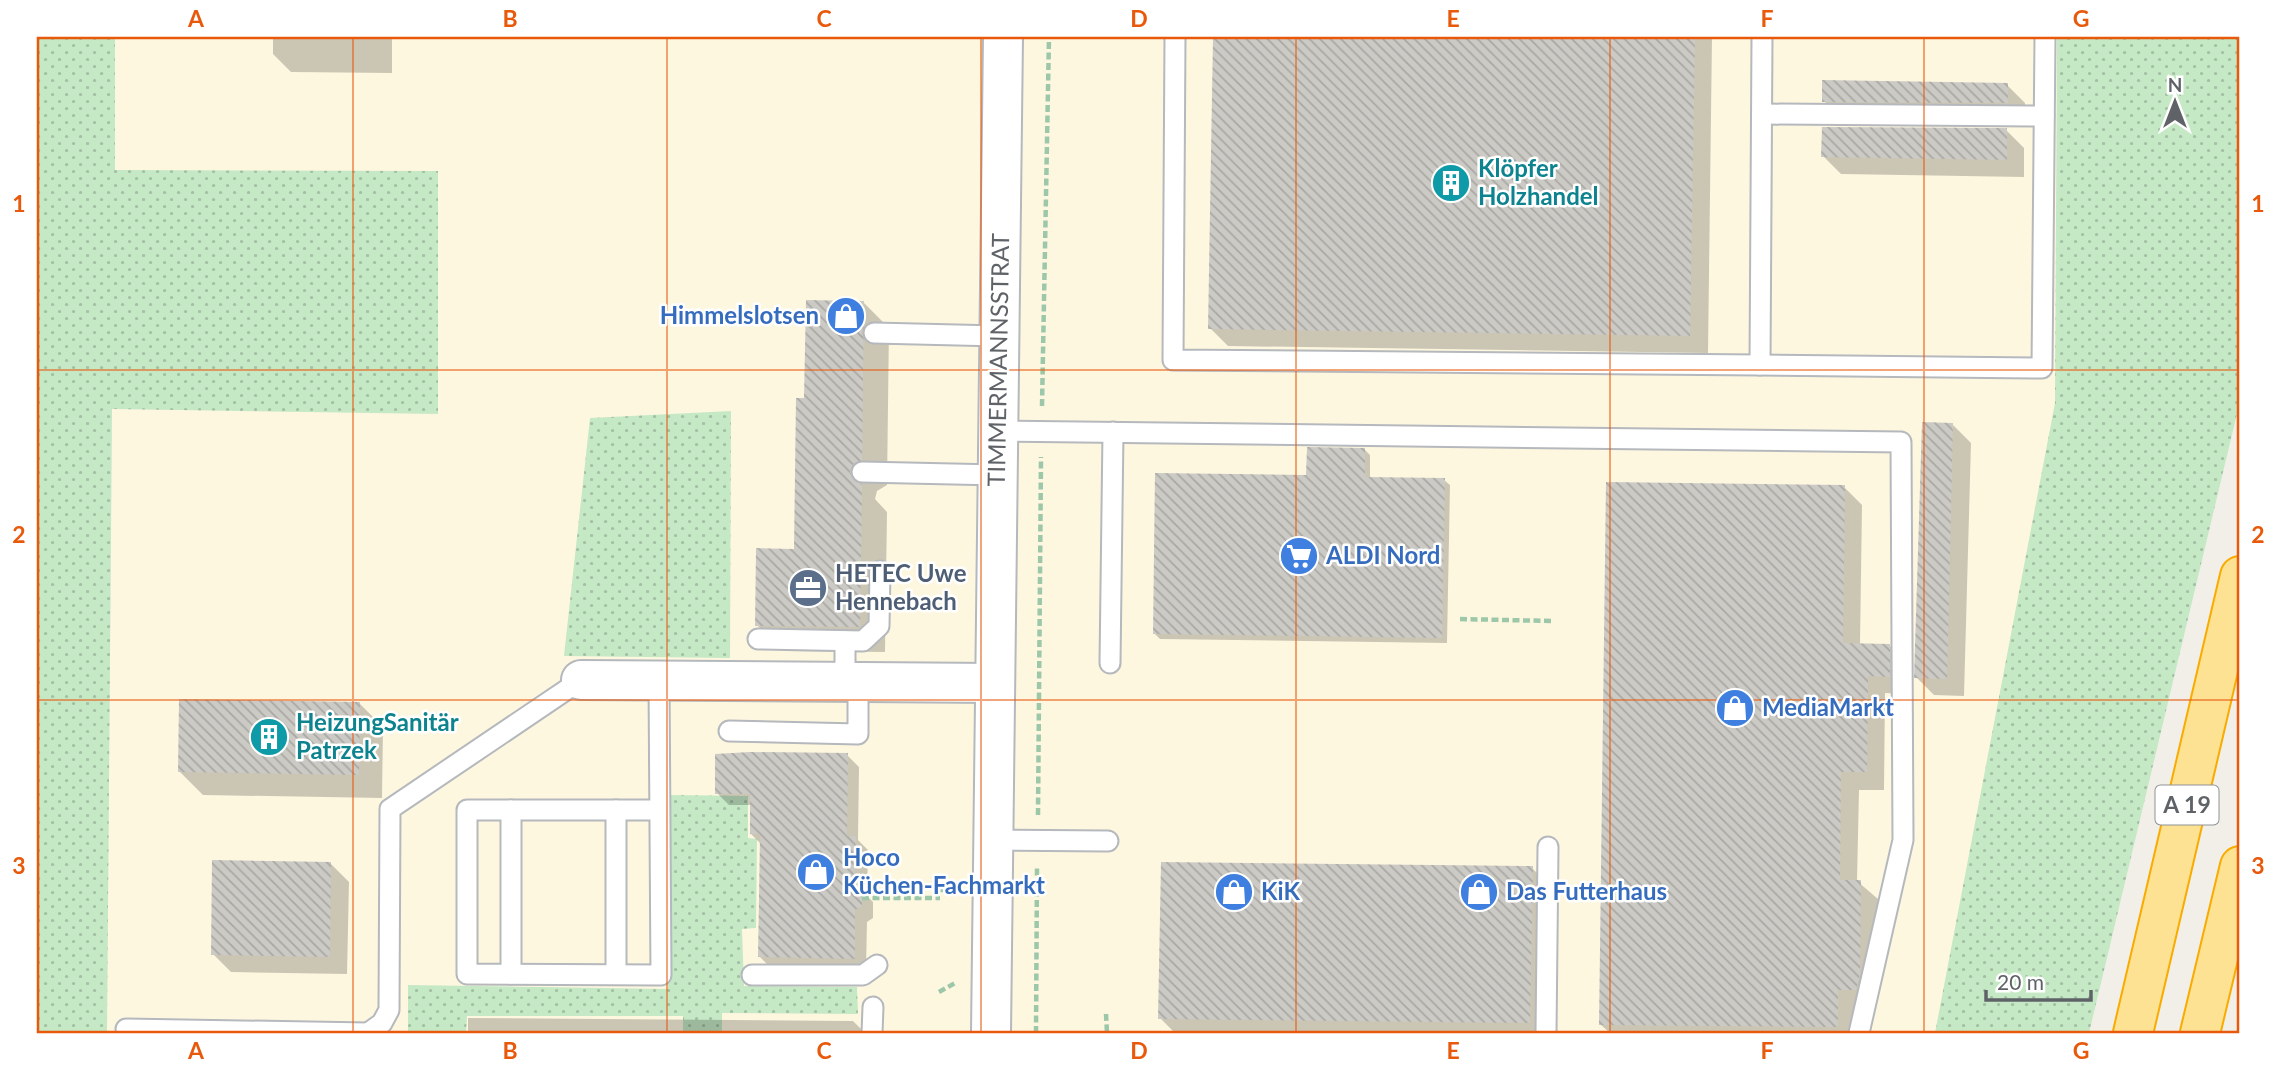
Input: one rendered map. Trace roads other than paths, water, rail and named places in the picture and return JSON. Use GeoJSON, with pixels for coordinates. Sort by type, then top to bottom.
{"type":"FeatureCollection","features":[{"type":"Feature","properties":{"kind":"highway","name":"A 19"},"geometry":{"type":"LineString","coordinates":[[2133,1033],[2240,576]]}},
{"type":"Feature","properties":{"kind":"highway"},"geometry":{"type":"LineString","coordinates":[[2200,1033],[2240,866]]}},
{"type":"Feature","properties":{"kind":"street","name":"TIMMERMANNSSTRAT"},"geometry":{"type":"LineString","coordinates":[[991,1033],[1003,37]]}},
{"type":"Feature","properties":{"kind":"street"},"geometry":{"type":"LineString","coordinates":[[581,680],[995,683]]}},
{"type":"Feature","properties":{"kind":"lane"},"geometry":{"type":"LineString","coordinates":[[1175,37],[1173,360],[2042,368],[2045,37]]}},
{"type":"Feature","properties":{"kind":"lane"},"geometry":{"type":"LineString","coordinates":[[1760,365],[1762,37]]}},
{"type":"Feature","properties":{"kind":"lane"},"geometry":{"type":"LineString","coordinates":[[1762,114],[2044,116]]}},
{"type":"Feature","properties":{"kind":"lane"},"geometry":{"type":"LineString","coordinates":[[874,333],[999,336]]}},
{"type":"Feature","properties":{"kind":"lane"},"geometry":{"type":"LineString","coordinates":[[999,430],[1553,446],[1901,442],[1903,840],[1859,1033]]}},
{"type":"Feature","properties":{"kind":"lane"},"geometry":{"type":"LineString","coordinates":[[1110,663],[1113,432]]}},
{"type":"Feature","properties":{"kind":"lane"},"geometry":{"type":"LineString","coordinates":[[862,472],[999,475]]}},
{"type":"Feature","properties":{"kind":"lane"},"geometry":{"type":"LineString","coordinates":[[758,639],[863,641],[879,626],[880,571]]}},
{"type":"Feature","properties":{"kind":"lane"},"geometry":{"type":"LineString","coordinates":[[729,731],[858,734],[845,641]]}},
{"type":"Feature","properties":{"kind":"lane"},"geometry":{"type":"LineString","coordinates":[[126,1029],[368,1033],[383,1023],[389,1010],[390,809],[581,680]]}},
{"type":"Feature","properties":{"kind":"lane"},"geometry":{"type":"LineString","coordinates":[[659,681],[661,975],[467,974],[467,810],[659,810]]}},
{"type":"Feature","properties":{"kind":"lane"},"geometry":{"type":"LineString","coordinates":[[511,810],[511,974]]}},
{"type":"Feature","properties":{"kind":"lane"},"geometry":{"type":"LineString","coordinates":[[616,810],[616,974]]}},
{"type":"Feature","properties":{"kind":"lane"},"geometry":{"type":"LineString","coordinates":[[993,840],[1108,841]]}},
{"type":"Feature","properties":{"kind":"lane"},"geometry":{"type":"LineString","coordinates":[[1546,1033],[1548,847]]}},
{"type":"Feature","properties":{"kind":"lane"},"geometry":{"type":"LineString","coordinates":[[752,975],[863,975],[877,965]]}},
{"type":"Feature","properties":{"kind":"lane"},"geometry":{"type":"LineString","coordinates":[[872,1033],[873,1007]]}},
{"type":"Feature","properties":{"kind":"place","name":"Klöpfer Holzhandel"},"geometry":{"type":"Point","coordinates":[1451,183]}},
{"type":"Feature","properties":{"kind":"place","name":"Himmelslotsen"},"geometry":{"type":"Point","coordinates":[846,316]}},
{"type":"Feature","properties":{"kind":"place","name":"ALDI Nord"},"geometry":{"type":"Point","coordinates":[1299,556]}},
{"type":"Feature","properties":{"kind":"place","name":"HETEC Uwe Hennebach"},"geometry":{"type":"Point","coordinates":[808,588]}},
{"type":"Feature","properties":{"kind":"place","name":"MediaMarkt"},"geometry":{"type":"Point","coordinates":[1735,708]}},
{"type":"Feature","properties":{"kind":"place","name":"HeizungSanitär Patrzek"},"geometry":{"type":"Point","coordinates":[269,737]}},
{"type":"Feature","properties":{"kind":"place","name":"Hoco Küchen-Fachmarkt"},"geometry":{"type":"Point","coordinates":[816,872]}},
{"type":"Feature","properties":{"kind":"place","name":"KiK"},"geometry":{"type":"Point","coordinates":[1234,892]}},
{"type":"Feature","properties":{"kind":"place","name":"Das Futterhaus"},"geometry":{"type":"Point","coordinates":[1479,892]}}]}
